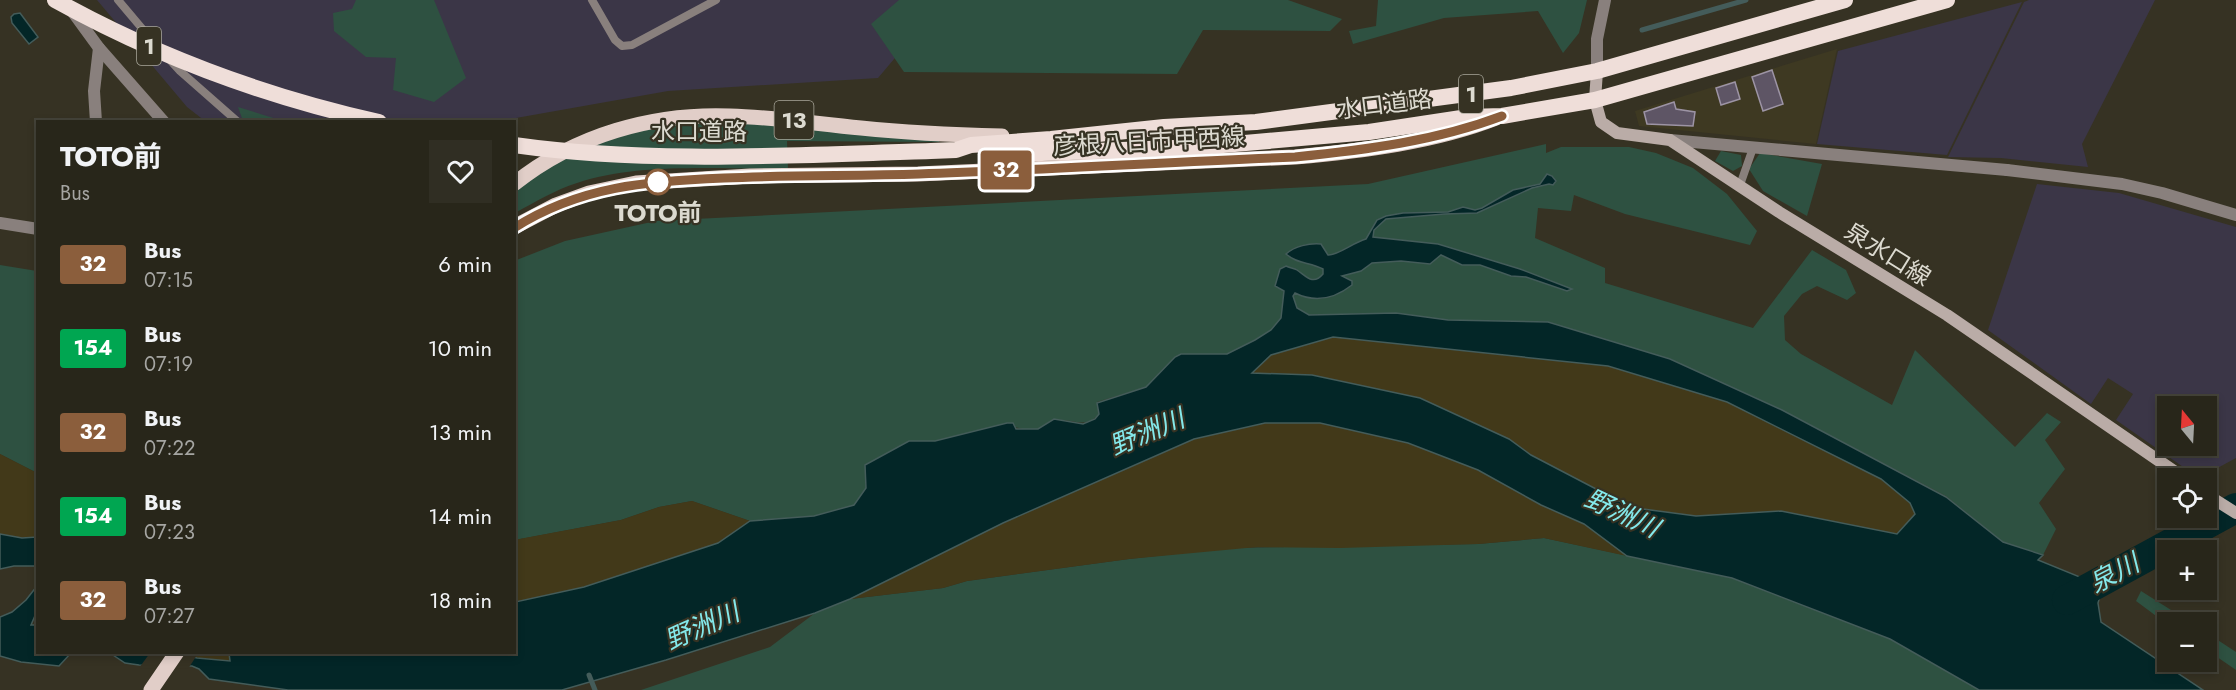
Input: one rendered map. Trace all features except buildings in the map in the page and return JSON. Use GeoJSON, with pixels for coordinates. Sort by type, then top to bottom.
{"type":"FeatureCollection","features":[{"type":"Feature","properties":{"kind":"highway","name":"1"},"geometry":{"type":"LineString","coordinates":[[55,0],[87,18],[161,51],[247,85],[371,120]]}},
{"type":"Feature","properties":{"kind":"highway","name":"水口道路"},"geometry":{"type":"LineString","coordinates":[[516,145],[588,152],[651,154],[793,155],[956,150],[971,145],[1088,136],[1164,127],[1256,122],[1511,88],[1597,71],[1845,0]]}},
{"type":"Feature","properties":{"kind":"highway","name":"水口道路"},"geometry":{"type":"LineString","coordinates":[[956,150],[974,155],[1200,147],[1369,132],[1468,117],[1502,116],[1595,100],[1947,0]]}},
{"type":"Feature","properties":{"kind":"main road","name":"泉水口線"},"geometry":{"type":"LineString","coordinates":[[1597,71],[1595,100],[1601,122],[1617,133],[1670,140],[1779,212],[1947,315],[2169,468]]}},
{"type":"Feature","properties":{"kind":"main road","name":"彦根八日市甲西線"},"geometry":{"type":"LineString","coordinates":[[516,182],[538,165],[604,133],[668,118],[692,116],[782,119],[942,135],[1011,137],[1077,132],[1088,136]]}},
{"type":"Feature","properties":{"kind":"main road","name":"彦根八日市甲西線"},"geometry":{"type":"LineString","coordinates":[[516,227],[556,205],[589,193],[636,183],[750,176],[918,174],[1295,157],[1357,151],[1471,128],[1502,116]]}},
{"type":"Feature","properties":{"kind":"main road"},"geometry":{"type":"LineString","coordinates":[[2217,501],[2236,513]]}},
{"type":"Feature","properties":{"kind":"main road"},"geometry":{"type":"LineString","coordinates":[[151,690],[176,654]]}},
{"type":"Feature","properties":{"kind":"street"},"geometry":{"type":"LineString","coordinates":[[65,0],[99,48],[162,120]]}},
{"type":"Feature","properties":{"kind":"street"},"geometry":{"type":"LineString","coordinates":[[1597,71],[1597,39],[1605,0]]}},
{"type":"Feature","properties":{"kind":"street"},"geometry":{"type":"LineString","coordinates":[[96,120],[94,91],[99,48]]}},
{"type":"Feature","properties":{"kind":"street"},"geometry":{"type":"LineString","coordinates":[[1670,140],[2007,170],[2122,184],[2162,193],[2236,215]]}},
{"type":"Feature","properties":{"kind":"street"},"geometry":{"type":"LineString","coordinates":[[0,223],[36,229]]}},
{"type":"Feature","properties":{"kind":"lane"},"geometry":{"type":"LineString","coordinates":[[118,0],[180,71],[236,120]]}},
{"type":"Feature","properties":{"kind":"lane"},"geometry":{"type":"LineString","coordinates":[[592,0],[615,40],[622,46],[632,45],[716,0]]}},
{"type":"Feature","properties":{"kind":"lane"},"geometry":{"type":"LineString","coordinates":[[1740,185],[1753,148]]}},
{"type":"Feature","properties":{"kind":"shaded area"},"geometry":{"type":"Polygon","coordinates":[[[97,0],[944,0],[878,78],[668,91],[514,120],[204,120],[187,107],[97,0]]]}},
{"type":"Feature","properties":{"kind":"shaded area"},"geometry":{"type":"Polygon","coordinates":[[[2029,0],[2155,0],[2082,144],[2088,167],[2001,158],[1948,157],[2024,2],[2029,0]]]}},
{"type":"Feature","properties":{"kind":"shaded area"},"geometry":{"type":"Polygon","coordinates":[[[2022,2],[1947,155],[1817,144],[1838,51],[2022,2]]]}},
{"type":"Feature","properties":{"kind":"shaded area"},"geometry":{"type":"Polygon","coordinates":[[[1837,49],[1816,144],[1639,126],[1635,111],[1837,49]]]}},
{"type":"Feature","properties":{"kind":"shaded area"},"geometry":{"type":"Polygon","coordinates":[[[2037,184],[2119,193],[2236,227],[2236,458],[2217,468],[2185,468],[2168,456],[2217,456],[2217,396],[2157,396],[2157,449],[2116,420],[2133,394],[2108,378],[2091,404],[1988,330],[2037,184]]]}},
{"type":"Feature","properties":{"kind":"green space"},"geometry":{"type":"Polygon","coordinates":[[[356,0],[434,0],[466,78],[434,102],[393,90],[396,58],[366,57],[334,31],[333,13],[352,9],[356,0]]]}},
{"type":"Feature","properties":{"kind":"green space"},"geometry":{"type":"Polygon","coordinates":[[[899,0],[1288,0],[1342,19],[1330,31],[1203,30],[1177,74],[904,72],[871,24],[899,0]]]}},
{"type":"Feature","properties":{"kind":"green space"},"geometry":{"type":"Polygon","coordinates":[[[1378,0],[1587,0],[1579,33],[1563,53],[1538,11],[1444,18],[1353,44],[1349,31],[1376,26],[1378,0]]]}},
{"type":"Feature","properties":{"kind":"green space"},"geometry":{"type":"Polygon","coordinates":[[[238,107],[280,120],[243,120],[238,107]]]}},
{"type":"Feature","properties":{"kind":"green space"},"geometry":{"type":"Polygon","coordinates":[[[716,118],[939,138],[939,142],[787,141],[788,169],[681,168],[626,172],[601,176],[569,186],[516,212],[516,189],[546,166],[608,135],[716,118]]]}},
{"type":"Feature","properties":{"kind":"green space"},"geometry":{"type":"Polygon","coordinates":[[[1546,144],[1546,153],[1561,147],[1629,147],[1656,153],[1693,168],[1727,194],[1757,231],[1750,245],[1625,214],[1574,195],[1571,211],[1538,208],[1535,238],[1605,268],[1605,283],[1753,328],[1812,250],[1846,270],[1856,293],[1847,300],[1817,286],[1802,294],[1784,316],[1785,340],[1801,354],[1892,405],[1915,350],[2015,447],[2047,413],[2061,422],[2045,440],[2065,469],[2039,503],[2056,529],[2043,555],[2003,542],[1946,496],[1782,410],[1670,359],[1548,322],[1448,320],[1396,313],[1309,315],[1297,308],[1293,296],[1285,292],[1281,318],[1271,330],[1227,354],[1181,354],[1175,357],[1146,387],[1097,402],[1099,414],[1089,421],[1053,420],[1038,429],[1030,430],[1007,423],[935,441],[909,441],[866,488],[854,505],[814,516],[750,521],[692,501],[659,507],[621,520],[516,540],[516,260],[565,241],[656,221],[1368,184],[1546,144]]]}},
{"type":"Feature","properties":{"kind":"green space"},"geometry":{"type":"Polygon","coordinates":[[[1721,151],[1741,155],[1742,166],[1733,171],[1715,161],[1721,151]]]}},
{"type":"Feature","properties":{"kind":"green space"},"geometry":{"type":"Polygon","coordinates":[[[1760,153],[1822,164],[1807,216],[1763,191],[1749,169],[1760,153]]]}},
{"type":"Feature","properties":{"kind":"green space"},"geometry":{"type":"Polygon","coordinates":[[[0,265],[36,271],[36,472],[0,454],[0,265]]]}},
{"type":"Feature","properties":{"kind":"green space"},"geometry":{"type":"Polygon","coordinates":[[[1544,538],[1732,578],[1890,639],[1979,690],[641,690],[770,647],[815,613],[850,599],[943,588],[967,581],[1129,559],[1230,548],[1478,544],[1544,538]]]}},
{"type":"Feature","properties":{"kind":"green space"},"geometry":{"type":"Polygon","coordinates":[[[2141,591],[2174,612],[2157,612],[2157,617],[2136,601],[2141,591]]]}},
{"type":"Feature","properties":{"kind":"green space"},"geometry":{"type":"Polygon","coordinates":[[[2217,640],[2236,652],[2236,670],[2217,657],[2217,640]]]}},
{"type":"Feature","properties":{"kind":"sand"},"geometry":{"type":"Polygon","coordinates":[[[1333,337],[1608,366],[1727,402],[1881,479],[1910,503],[1915,514],[1897,534],[1781,511],[1696,516],[1643,509],[1619,501],[1531,455],[1509,439],[1420,398],[1252,373],[1271,355],[1333,337]]]}},
{"type":"Feature","properties":{"kind":"sand"},"geometry":{"type":"Polygon","coordinates":[[[1265,423],[1320,423],[1408,443],[1478,470],[1541,505],[1584,524],[1627,556],[1544,538],[1478,544],[1340,548],[1257,547],[1129,559],[967,581],[943,588],[850,599],[1003,523],[1194,439],[1265,423]]]}},
{"type":"Feature","properties":{"kind":"sand"},"geometry":{"type":"Polygon","coordinates":[[[0,454],[36,472],[36,537],[22,538],[0,534],[0,454]]]}},
{"type":"Feature","properties":{"kind":"sand"},"geometry":{"type":"Polygon","coordinates":[[[692,501],[750,521],[718,543],[584,587],[516,602],[516,540],[621,520],[659,507],[692,501]]]}},
{"type":"Feature","properties":{"kind":"sand"},"geometry":{"type":"Polygon","coordinates":[[[181,654],[229,654],[231,661],[181,654]]]}},
{"type":"Feature","properties":{"kind":"water"},"geometry":{"type":"Polygon","coordinates":[[[20,13],[38,37],[29,44],[12,23],[11,17],[20,13]]]}},
{"type":"Feature","properties":{"kind":"water","name":"野洲川"},"geometry":{"type":"Polygon","coordinates":[[[1547,174],[1556,181],[1553,185],[1532,188],[1477,213],[1386,219],[1374,230],[1373,237],[1438,244],[1520,269],[1572,289],[1567,291],[1480,265],[1462,265],[1441,255],[1430,264],[1401,261],[1372,263],[1361,271],[1342,276],[1352,281],[1352,285],[1338,294],[1317,299],[1295,293],[1293,296],[1297,308],[1309,315],[1396,313],[1448,320],[1548,322],[1670,359],[1782,410],[1946,497],[2003,542],[2043,555],[2038,560],[2082,578],[2092,571],[2104,582],[2098,603],[2101,622],[2157,659],[2157,672],[2176,672],[2203,690],[1979,690],[1890,639],[1732,578],[1627,556],[1584,524],[1541,505],[1478,470],[1408,443],[1320,423],[1265,423],[1194,439],[1003,523],[850,599],[815,613],[562,690],[288,690],[209,679],[199,669],[192,666],[125,663],[112,654],[181,654],[230,661],[229,654],[516,654],[516,602],[584,587],[718,543],[750,521],[814,516],[854,505],[866,488],[865,465],[909,441],[935,441],[1007,423],[1013,423],[1016,429],[1038,429],[1054,419],[1083,424],[1095,419],[1099,414],[1097,403],[1146,387],[1175,357],[1181,354],[1227,354],[1271,330],[1281,318],[1284,291],[1275,286],[1280,269],[1286,266],[1296,269],[1313,280],[1323,274],[1323,269],[1295,260],[1286,254],[1294,249],[1321,244],[1328,255],[1332,255],[1366,239],[1377,220],[1386,216],[1403,213],[1448,212],[1463,207],[1475,210],[1513,190],[1540,184],[1547,174]],[[1333,337],[1271,355],[1252,373],[1312,375],[1420,398],[1509,439],[1531,455],[1619,501],[1643,509],[1696,516],[1781,511],[1897,534],[1915,514],[1910,503],[1881,479],[1727,402],[1608,366],[1333,337]]]}},
{"type":"Feature","properties":{"kind":"water"},"geometry":{"type":"Polygon","coordinates":[[[0,534],[22,538],[36,537],[36,566],[14,566],[0,569],[0,534]]]}},
{"type":"Feature","properties":{"kind":"water"},"geometry":{"type":"Polygon","coordinates":[[[36,587],[36,613],[31,625],[36,625],[36,654],[70,654],[59,666],[21,662],[0,656],[0,617],[12,612],[36,587]]]}},
{"type":"Feature","properties":{"kind":"pier"},"geometry":{"type":"Polygon","coordinates":[[[149,654],[197,655],[188,669],[139,668],[149,654]]]}},
{"type":"Feature","properties":{"kind":"waterway"},"geometry":{"type":"LineString","coordinates":[[1642,30],[1746,0]]}},
{"type":"Feature","properties":{"kind":"waterway","name":"泉川"},"geometry":{"type":"LineString","coordinates":[[2067,600],[2236,508]]}},
{"type":"Feature","properties":{"kind":"waterway"},"geometry":{"type":"LineString","coordinates":[[589,675],[595,690]]}},
{"type":"Feature","properties":{"kind":"bus line","name":"32"},"geometry":{"type":"LineString","coordinates":[[516,226],[556,205],[589,193],[636,183],[750,176],[918,174],[1295,157],[1357,151],[1471,128],[1502,116]]}},
{"type":"Feature","properties":{"kind":"place","name":"TOTO前"},"geometry":{"type":"Point","coordinates":[658,182]}}]}
